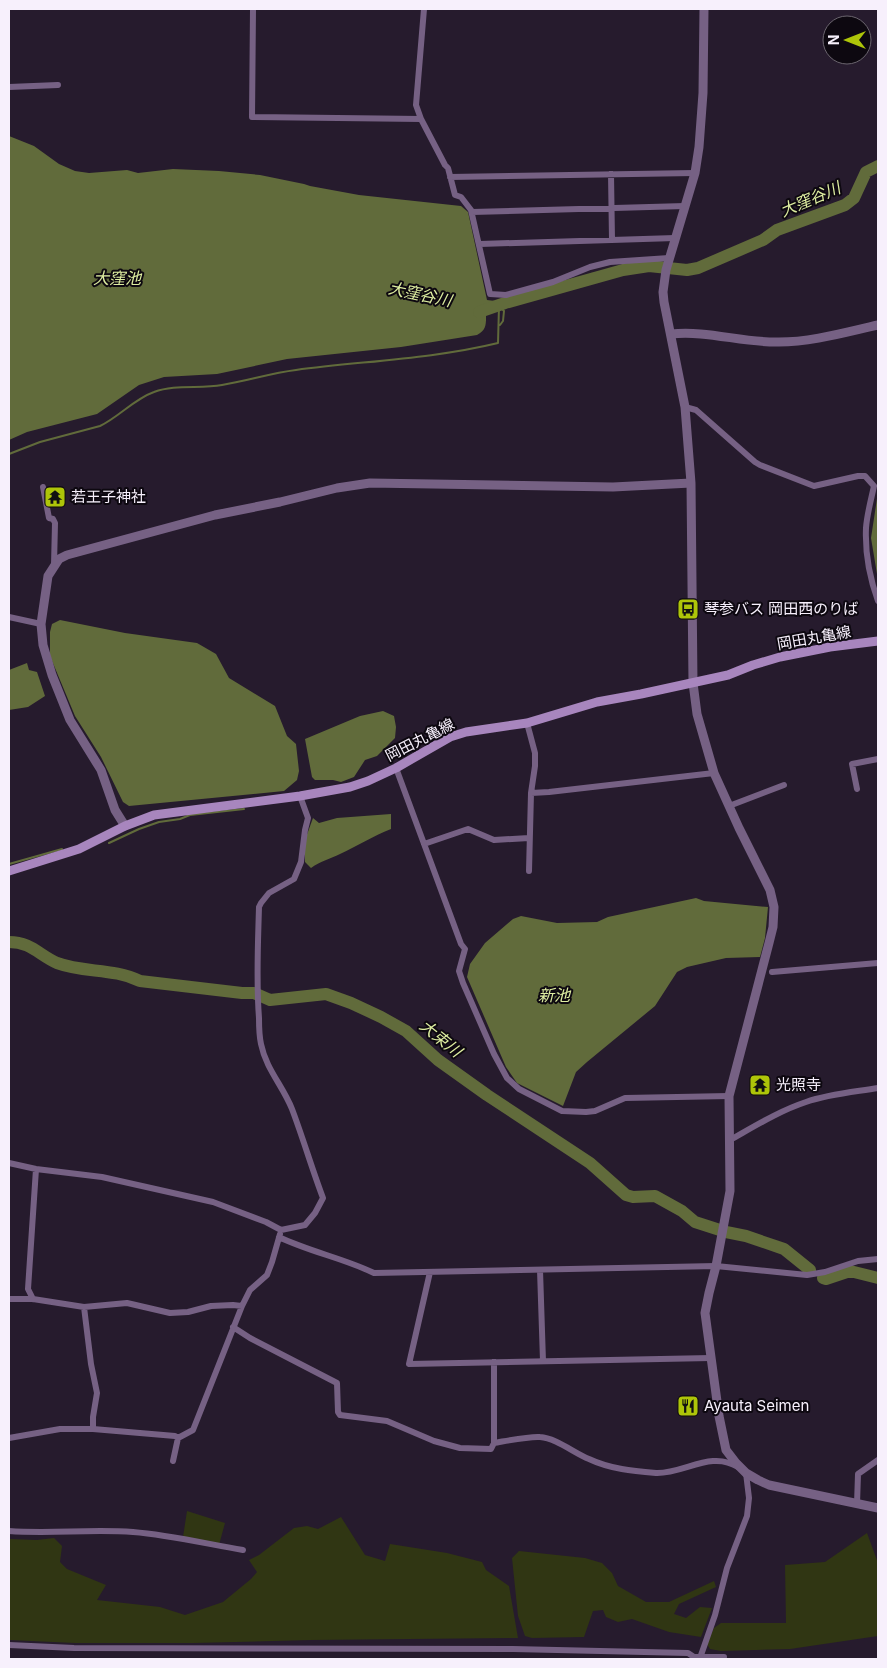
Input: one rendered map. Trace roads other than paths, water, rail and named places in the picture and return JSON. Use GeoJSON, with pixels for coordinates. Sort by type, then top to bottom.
{"type":"FeatureCollection","features":[{"type":"Feature","properties":{"kind":"main road","name":"岡田丸亀線"},"geometry":{"type":"LineString","coordinates":[[9,871],[79,849],[145,817],[162,813],[300,796],[350,787],[396,768],[450,737],[466,732],[527,723],[597,702],[728,674],[780,657],[830,647],[878,641]]}},
{"type":"Feature","properties":{"kind":"street"},"geometry":{"type":"LineString","coordinates":[[253,9],[252,117],[421,119]]}},
{"type":"Feature","properties":{"kind":"street"},"geometry":{"type":"LineString","coordinates":[[424,9],[416,102],[421,119],[448,168],[455,195],[461,197],[472,212],[490,294],[506,295],[552,282],[610,262],[667,264]]}},
{"type":"Feature","properties":{"kind":"street"},"geometry":{"type":"LineString","coordinates":[[700,1658],[715,1614],[727,1568],[747,1516],[750,1498],[746,1473],[736,1464],[726,1450],[719,1416],[705,1313],[730,1191],[729,1096],[771,935],[774,907],[770,890],[763,874],[714,773],[699,721],[693,683],[691,483],[685,407],[664,302],[667,264],[695,173],[702,122],[704,9]]}},
{"type":"Feature","properties":{"kind":"street"},"geometry":{"type":"LineString","coordinates":[[9,87],[58,85]]}},
{"type":"Feature","properties":{"kind":"street"},"geometry":{"type":"LineString","coordinates":[[450,177],[695,173]]}},
{"type":"Feature","properties":{"kind":"street"},"geometry":{"type":"LineString","coordinates":[[611,174],[612,240]]}},
{"type":"Feature","properties":{"kind":"street"},"geometry":{"type":"LineString","coordinates":[[472,212],[685,206]]}},
{"type":"Feature","properties":{"kind":"street"},"geometry":{"type":"LineString","coordinates":[[480,244],[675,238]]}},
{"type":"Feature","properties":{"kind":"street"},"geometry":{"type":"LineString","coordinates":[[671,334],[687,333],[779,342],[808,339],[878,325]]}},
{"type":"Feature","properties":{"kind":"street"},"geometry":{"type":"LineString","coordinates":[[685,407],[696,410],[760,465],[814,486],[858,476],[865,476],[876,485],[867,520],[866,541],[874,589],[878,601]]}},
{"type":"Feature","properties":{"kind":"street"},"geometry":{"type":"LineString","coordinates":[[125,826],[115,810],[101,770],[70,720],[42,645],[41,624],[48,576],[59,559],[215,515],[337,488],[370,483],[613,487],[691,483]]}},
{"type":"Feature","properties":{"kind":"street"},"geometry":{"type":"LineString","coordinates":[[44,487],[49,518],[53,519],[56,523],[54,565]]}},
{"type":"Feature","properties":{"kind":"street"},"geometry":{"type":"LineString","coordinates":[[9,616],[41,624]]}},
{"type":"Feature","properties":{"kind":"street"},"geometry":{"type":"LineString","coordinates":[[527,723],[535,753],[531,793],[529,871]]}},
{"type":"Feature","properties":{"kind":"street"},"geometry":{"type":"LineString","coordinates":[[857,789],[852,764],[878,759]]}},
{"type":"Feature","properties":{"kind":"street"},"geometry":{"type":"LineString","coordinates":[[396,768],[461,944],[465,949],[460,971],[463,983],[494,1054],[507,1078],[519,1089],[562,1110],[573,1112],[595,1110],[625,1098],[729,1096]]}},
{"type":"Feature","properties":{"kind":"street"},"geometry":{"type":"LineString","coordinates":[[531,793],[714,773]]}},
{"type":"Feature","properties":{"kind":"street"},"geometry":{"type":"LineString","coordinates":[[729,806],[784,785]]}},
{"type":"Feature","properties":{"kind":"street"},"geometry":{"type":"LineString","coordinates":[[280,1234],[305,1225],[316,1213],[324,1198],[311,1167],[291,1107],[275,1081],[264,1055],[261,1043],[257,996],[259,907],[269,893],[294,879],[301,862],[308,818],[300,796]]}},
{"type":"Feature","properties":{"kind":"street"},"geometry":{"type":"LineString","coordinates":[[424,844],[468,828],[494,840],[529,838]]}},
{"type":"Feature","properties":{"kind":"street"},"geometry":{"type":"LineString","coordinates":[[772,972],[878,963]]}},
{"type":"Feature","properties":{"kind":"street"},"geometry":{"type":"LineString","coordinates":[[730,1140],[774,1116],[805,1102],[827,1096],[878,1088]]}},
{"type":"Feature","properties":{"kind":"street"},"geometry":{"type":"LineString","coordinates":[[9,1163],[36,1169],[102,1177],[213,1202],[266,1222],[301,1248],[349,1262],[374,1273],[716,1266],[807,1275],[878,1259]]}},
{"type":"Feature","properties":{"kind":"street"},"geometry":{"type":"LineString","coordinates":[[33,1299],[28,1288],[36,1169]]}},
{"type":"Feature","properties":{"kind":"street"},"geometry":{"type":"LineString","coordinates":[[173,1461],[178,1438],[193,1430],[233,1327],[250,1290],[267,1274],[280,1234]]}},
{"type":"Feature","properties":{"kind":"street"},"geometry":{"type":"LineString","coordinates":[[540,1270],[543,1361]]}},
{"type":"Feature","properties":{"kind":"street"},"geometry":{"type":"LineString","coordinates":[[430,1272],[409,1364],[711,1358]]}},
{"type":"Feature","properties":{"kind":"street"},"geometry":{"type":"LineString","coordinates":[[9,1299],[33,1299],[84,1307],[128,1303],[170,1314],[211,1306],[233,1304],[242,1306]]}},
{"type":"Feature","properties":{"kind":"street"},"geometry":{"type":"LineString","coordinates":[[84,1307],[91,1364],[97,1393],[93,1429]]}},
{"type":"Feature","properties":{"kind":"street"},"geometry":{"type":"LineString","coordinates":[[233,1327],[250,1338],[337,1383],[338,1412],[340,1415],[387,1421],[434,1440],[460,1448],[491,1449],[494,1443],[494,1362]]}},
{"type":"Feature","properties":{"kind":"street"},"geometry":{"type":"LineString","coordinates":[[9,1438],[60,1429],[93,1429],[143,1432],[178,1438]]}},
{"type":"Feature","properties":{"kind":"street"},"geometry":{"type":"LineString","coordinates":[[494,1443],[540,1437],[559,1443],[589,1460],[616,1468],[659,1473],[680,1470],[713,1460],[731,1463],[758,1480],[785,1489],[878,1508]]}},
{"type":"Feature","properties":{"kind":"street"},"geometry":{"type":"LineString","coordinates":[[857,1504],[858,1474],[878,1460]]}},
{"type":"Feature","properties":{"kind":"street"},"geometry":{"type":"LineString","coordinates":[[9,1531],[133,1532],[244,1550]]}},
{"type":"Feature","properties":{"kind":"street"},"geometry":{"type":"LineString","coordinates":[[9,1645],[84,1648],[568,1650],[688,1653],[700,1658],[724,1656]]}},
{"type":"Feature","properties":{"kind":"water","name":"大窪池"},"geometry":{"type":"Polygon","coordinates":[[[9,136],[34,146],[59,164],[75,171],[89,173],[127,170],[138,173],[173,169],[219,171],[260,175],[359,195],[461,206],[468,212],[487,300],[495,301],[495,311],[486,313],[484,328],[477,335],[401,347],[287,359],[217,374],[164,377],[139,385],[97,414],[27,432],[9,440],[9,136]]]}},
{"type":"Feature","properties":{"kind":"water"},"geometry":{"type":"Polygon","coordinates":[[[878,492],[878,580],[871,538],[878,492]]]}},
{"type":"Feature","properties":{"kind":"water"},"geometry":{"type":"Polygon","coordinates":[[[60,620],[125,633],[197,643],[216,654],[229,678],[275,706],[287,736],[296,744],[299,771],[297,780],[284,791],[129,806],[123,802],[101,757],[75,716],[50,656],[52,624],[60,620]]]}},
{"type":"Feature","properties":{"kind":"water"},"geometry":{"type":"Polygon","coordinates":[[[27,663],[29,670],[37,672],[45,696],[28,707],[9,710],[9,670],[27,663]]]}},
{"type":"Feature","properties":{"kind":"water"},"geometry":{"type":"Polygon","coordinates":[[[383,711],[394,716],[395,738],[377,756],[365,760],[354,777],[341,782],[315,780],[312,777],[305,739],[360,716],[383,711]]]}},
{"type":"Feature","properties":{"kind":"water"},"geometry":{"type":"Polygon","coordinates":[[[391,814],[391,829],[311,868],[305,862],[305,840],[313,818],[319,823],[337,818],[391,814]]]}},
{"type":"Feature","properties":{"kind":"water","name":"新池"},"geometry":{"type":"Polygon","coordinates":[[[696,898],[704,901],[768,907],[765,938],[760,957],[726,958],[687,967],[677,972],[655,1006],[576,1072],[563,1106],[517,1083],[506,1067],[467,977],[470,964],[485,943],[513,919],[521,916],[557,923],[597,922],[608,917],[696,898]]]}},
{"type":"Feature","properties":{"kind":"waterway","name":"大窪谷川"},"geometry":{"type":"LineString","coordinates":[[479,312],[623,270],[649,266],[687,270],[698,268],[763,240],[777,230],[845,205],[854,198],[866,172],[878,166]]}},
{"type":"Feature","properties":{"kind":"waterway"},"geometry":{"type":"LineString","coordinates":[[499,306],[504,311],[503,321],[500,325]]}},
{"type":"Feature","properties":{"kind":"waterway"},"geometry":{"type":"LineString","coordinates":[[9,454],[40,442],[100,426],[140,399],[162,390],[179,387],[222,385],[287,371],[448,353],[498,343],[499,306]]}},
{"type":"Feature","properties":{"kind":"waterway"},"geometry":{"type":"LineString","coordinates":[[109,843],[159,822],[180,819],[190,815],[244,809]]}},
{"type":"Feature","properties":{"kind":"waterway"},"geometry":{"type":"LineString","coordinates":[[9,864],[62,849]]}},
{"type":"Feature","properties":{"kind":"waterway","name":"大束川"},"geometry":{"type":"LineString","coordinates":[[9,942],[23,944],[51,960],[67,966],[119,974],[140,981],[254,993],[270,1000],[326,994],[351,1003],[406,1031],[438,1060],[590,1163],[626,1195],[633,1197],[655,1196],[682,1211],[695,1222],[784,1249],[810,1270]]}},
{"type":"Feature","properties":{"kind":"waterway","name":"大束川"},"geometry":{"type":"LineString","coordinates":[[823,1278],[826,1279],[850,1271],[878,1278]]}},
{"type":"Feature","properties":{"kind":"place","name":"若王子神社"},"geometry":{"type":"Point","coordinates":[55,497]}},
{"type":"Feature","properties":{"kind":"place","name":"琴参バス 岡田西のりば"},"geometry":{"type":"Point","coordinates":[688,609]}},
{"type":"Feature","properties":{"kind":"place","name":"光照寺"},"geometry":{"type":"Point","coordinates":[760,1085]}},
{"type":"Feature","properties":{"kind":"place","name":"Ayauta Seimen"},"geometry":{"type":"Point","coordinates":[688,1406]}}]}
